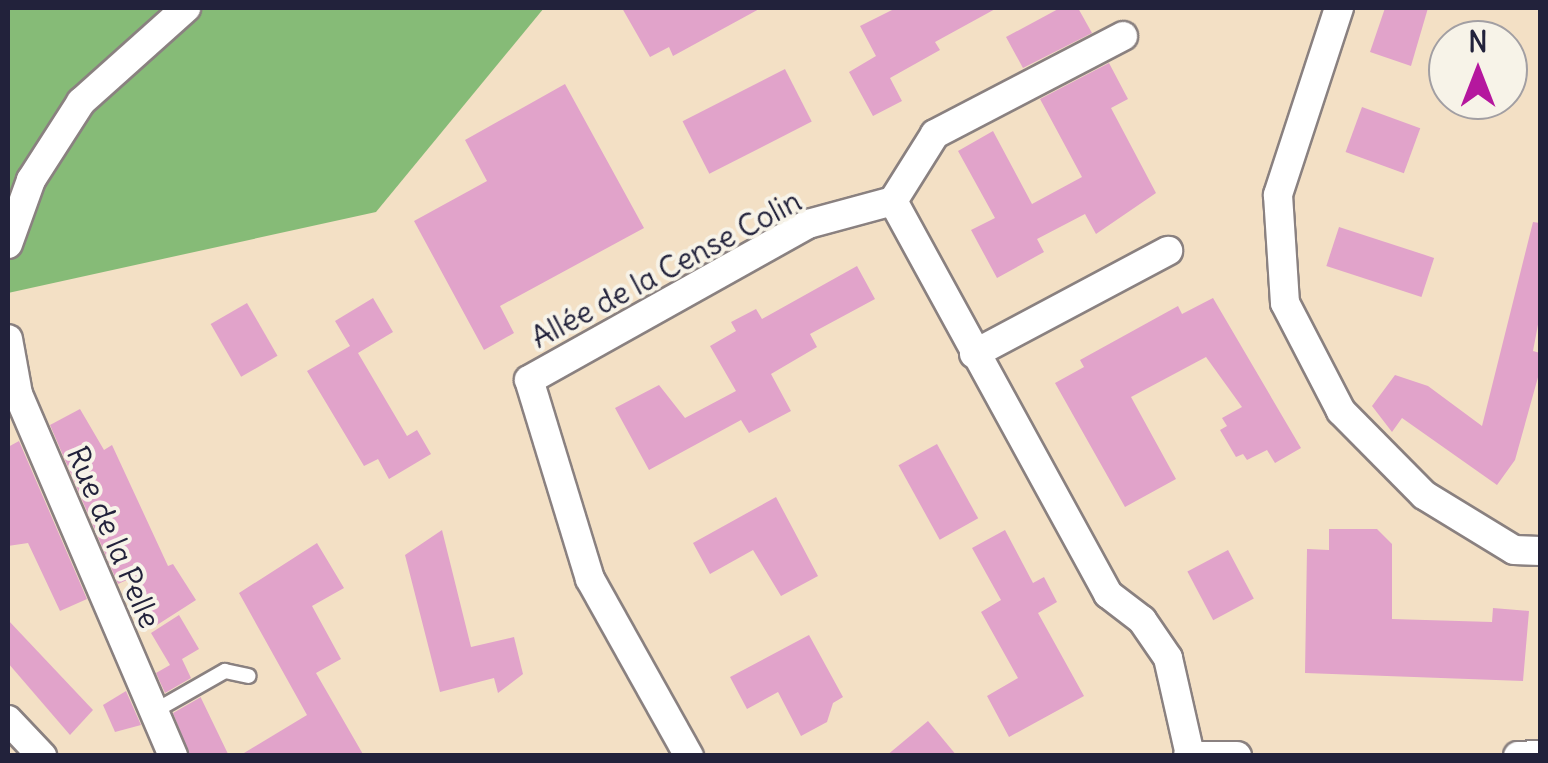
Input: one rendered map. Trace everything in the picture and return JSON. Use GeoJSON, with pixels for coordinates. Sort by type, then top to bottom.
{"type":"FeatureCollection","features":[{"type":"Feature","properties":{"kind":"street"},"geometry":{"type":"LineString","coordinates":[[8,244],[31,180],[82,102],[186,8]]}},
{"type":"Feature","properties":{"kind":"street"},"geometry":{"type":"LineString","coordinates":[[1340,8],[1278,195],[1285,303],[1341,411],[1424,495],[1514,550],[1540,551]]}},
{"type":"Feature","properties":{"kind":"street"},"geometry":{"type":"LineString","coordinates":[[1123,36],[935,134],[894,201],[1108,594],[1142,620],[1168,658],[1189,755],[1237,756]]}},
{"type":"Feature","properties":{"kind":"street","name":"Allée de la Cense Colin"},"geometry":{"type":"LineString","coordinates":[[689,756],[590,579],[529,380],[808,224],[894,201]]}},
{"type":"Feature","properties":{"kind":"street"},"geometry":{"type":"LineString","coordinates":[[974,354],[1168,251]]}},
{"type":"Feature","properties":{"kind":"street","name":"Rue de la Pelle"},"geometry":{"type":"LineString","coordinates":[[8,339],[18,394],[173,756]]}},
{"type":"Feature","properties":{"kind":"street"},"geometry":{"type":"LineString","coordinates":[[8,720],[42,756]]}},
{"type":"Feature","properties":{"kind":"street"},"geometry":{"type":"LineString","coordinates":[[1518,756],[1540,755]]}},
{"type":"Feature","properties":{"kind":"lane"},"geometry":{"type":"LineString","coordinates":[[152,712],[224,672],[248,676]]}},
{"type":"Feature","properties":{"kind":"green space"},"geometry":{"type":"Polygon","coordinates":[[[8,8],[544,8],[376,212],[8,293],[8,8]]]}},
{"type":"Feature","properties":{"kind":"building"},"geometry":{"type":"Polygon","coordinates":[[[622,8],[761,8],[673,56],[669,47],[650,57],[622,8]]]}},
{"type":"Feature","properties":{"kind":"building"},"geometry":{"type":"Polygon","coordinates":[[[896,8],[997,8],[935,42],[940,50],[890,78],[902,101],[873,116],[849,72],[876,56],[860,26],[896,8]]]}},
{"type":"Feature","properties":{"kind":"building"},"geometry":{"type":"Polygon","coordinates":[[[1060,8],[1078,8],[1092,33],[1023,68],[1006,37],[1060,8]]]}},
{"type":"Feature","properties":{"kind":"building"},"geometry":{"type":"Polygon","coordinates":[[[1385,8],[1428,8],[1411,66],[1370,52],[1385,8]]]}},
{"type":"Feature","properties":{"kind":"building"},"geometry":{"type":"Polygon","coordinates":[[[1109,63],[1128,99],[1111,108],[1156,193],[1096,234],[1085,214],[1037,239],[1044,252],[997,278],[971,230],[995,218],[958,151],[993,131],[1032,204],[1082,177],[1040,99],[1109,63]]]}},
{"type":"Feature","properties":{"kind":"building"},"geometry":{"type":"Polygon","coordinates":[[[785,69],[812,122],[709,174],[683,121],[785,69]]]}},
{"type":"Feature","properties":{"kind":"building"},"geometry":{"type":"Polygon","coordinates":[[[565,84],[644,228],[500,306],[514,333],[484,350],[414,221],[487,181],[465,140],[565,84]]]}},
{"type":"Feature","properties":{"kind":"building"},"geometry":{"type":"Polygon","coordinates":[[[1362,107],[1420,128],[1404,173],[1346,152],[1362,107]]]}},
{"type":"Feature","properties":{"kind":"building"},"geometry":{"type":"Polygon","coordinates":[[[1533,222],[1540,223],[1540,314],[1533,351],[1540,353],[1540,370],[1515,460],[1497,485],[1402,418],[1392,432],[1372,406],[1395,375],[1428,386],[1482,426],[1533,222]]]}},
{"type":"Feature","properties":{"kind":"building"},"geometry":{"type":"Polygon","coordinates":[[[1339,227],[1434,258],[1421,297],[1326,266],[1339,227]]]}},
{"type":"Feature","properties":{"kind":"building"},"geometry":{"type":"Polygon","coordinates":[[[857,266],[875,299],[810,334],[817,347],[771,374],[791,411],[749,433],[741,420],[649,470],[615,408],[659,385],[685,418],[736,391],[710,346],[736,331],[731,322],[756,309],[762,319],[857,266]]]}},
{"type":"Feature","properties":{"kind":"building"},"geometry":{"type":"Polygon","coordinates":[[[373,298],[393,332],[358,353],[407,436],[417,430],[431,454],[389,479],[378,459],[364,466],[307,371],[350,346],[335,321],[373,298]]]}},
{"type":"Feature","properties":{"kind":"building"},"geometry":{"type":"Polygon","coordinates":[[[1213,298],[1301,448],[1275,463],[1267,450],[1247,460],[1243,454],[1236,457],[1220,430],[1227,426],[1222,418],[1242,407],[1206,357],[1131,397],[1176,479],[1125,507],[1055,383],[1084,367],[1080,360],[1178,306],[1182,314],[1213,298]]]}},
{"type":"Feature","properties":{"kind":"building"},"geometry":{"type":"Polygon","coordinates":[[[247,303],[278,356],[241,377],[211,324],[247,303]]]}},
{"type":"Feature","properties":{"kind":"building"},"geometry":{"type":"Polygon","coordinates":[[[80,409],[104,450],[112,445],[168,566],[173,564],[196,600],[157,625],[129,579],[118,584],[50,425],[80,409]]]}},
{"type":"Feature","properties":{"kind":"building"},"geometry":{"type":"Polygon","coordinates":[[[19,441],[87,599],[60,611],[28,543],[8,546],[8,447],[19,441]]]}},
{"type":"Feature","properties":{"kind":"building"},"geometry":{"type":"Polygon","coordinates":[[[937,444],[978,518],[940,540],[899,465],[937,444]]]}},
{"type":"Feature","properties":{"kind":"building"},"geometry":{"type":"Polygon","coordinates":[[[776,497],[818,576],[781,596],[753,550],[710,574],[693,543],[776,497]]]}},
{"type":"Feature","properties":{"kind":"building"},"geometry":{"type":"Polygon","coordinates":[[[1329,529],[1377,529],[1392,544],[1392,619],[1492,622],[1493,608],[1529,611],[1523,681],[1305,673],[1307,549],[1329,550],[1329,529]]]}},
{"type":"Feature","properties":{"kind":"building"},"geometry":{"type":"Polygon","coordinates":[[[442,530],[471,647],[514,637],[523,674],[498,693],[494,678],[440,692],[405,555],[442,530]]]}},
{"type":"Feature","properties":{"kind":"building"},"geometry":{"type":"Polygon","coordinates":[[[1005,530],[1033,583],[1044,577],[1057,602],[1038,613],[1084,696],[1009,737],[987,696],[1018,678],[981,612],[1001,600],[972,548],[1005,530]]]}},
{"type":"Feature","properties":{"kind":"building"},"geometry":{"type":"Polygon","coordinates":[[[317,543],[344,588],[312,606],[341,659],[316,673],[364,756],[239,756],[307,715],[239,593],[317,543]]]}},
{"type":"Feature","properties":{"kind":"building"},"geometry":{"type":"Polygon","coordinates":[[[1228,550],[1254,599],[1213,620],[1187,572],[1228,550]]]}},
{"type":"Feature","properties":{"kind":"building"},"geometry":{"type":"Polygon","coordinates":[[[179,615],[199,649],[182,659],[191,678],[165,693],[156,673],[170,665],[151,633],[179,615]]]}},
{"type":"Feature","properties":{"kind":"building"},"geometry":{"type":"Polygon","coordinates":[[[8,620],[93,710],[70,735],[8,663],[8,620]]]}},
{"type":"Feature","properties":{"kind":"building"},"geometry":{"type":"Polygon","coordinates":[[[809,635],[843,697],[833,703],[827,722],[801,736],[778,692],[747,709],[730,677],[809,635]]]}},
{"type":"Feature","properties":{"kind":"building"},"geometry":{"type":"Polygon","coordinates":[[[126,691],[141,725],[115,732],[103,705],[126,691]]]}},
{"type":"Feature","properties":{"kind":"building"},"geometry":{"type":"Polygon","coordinates":[[[201,697],[229,756],[190,756],[173,713],[201,697]]]}},
{"type":"Feature","properties":{"kind":"building"},"geometry":{"type":"Polygon","coordinates":[[[928,721],[957,756],[886,756],[928,721]]]}}]}
